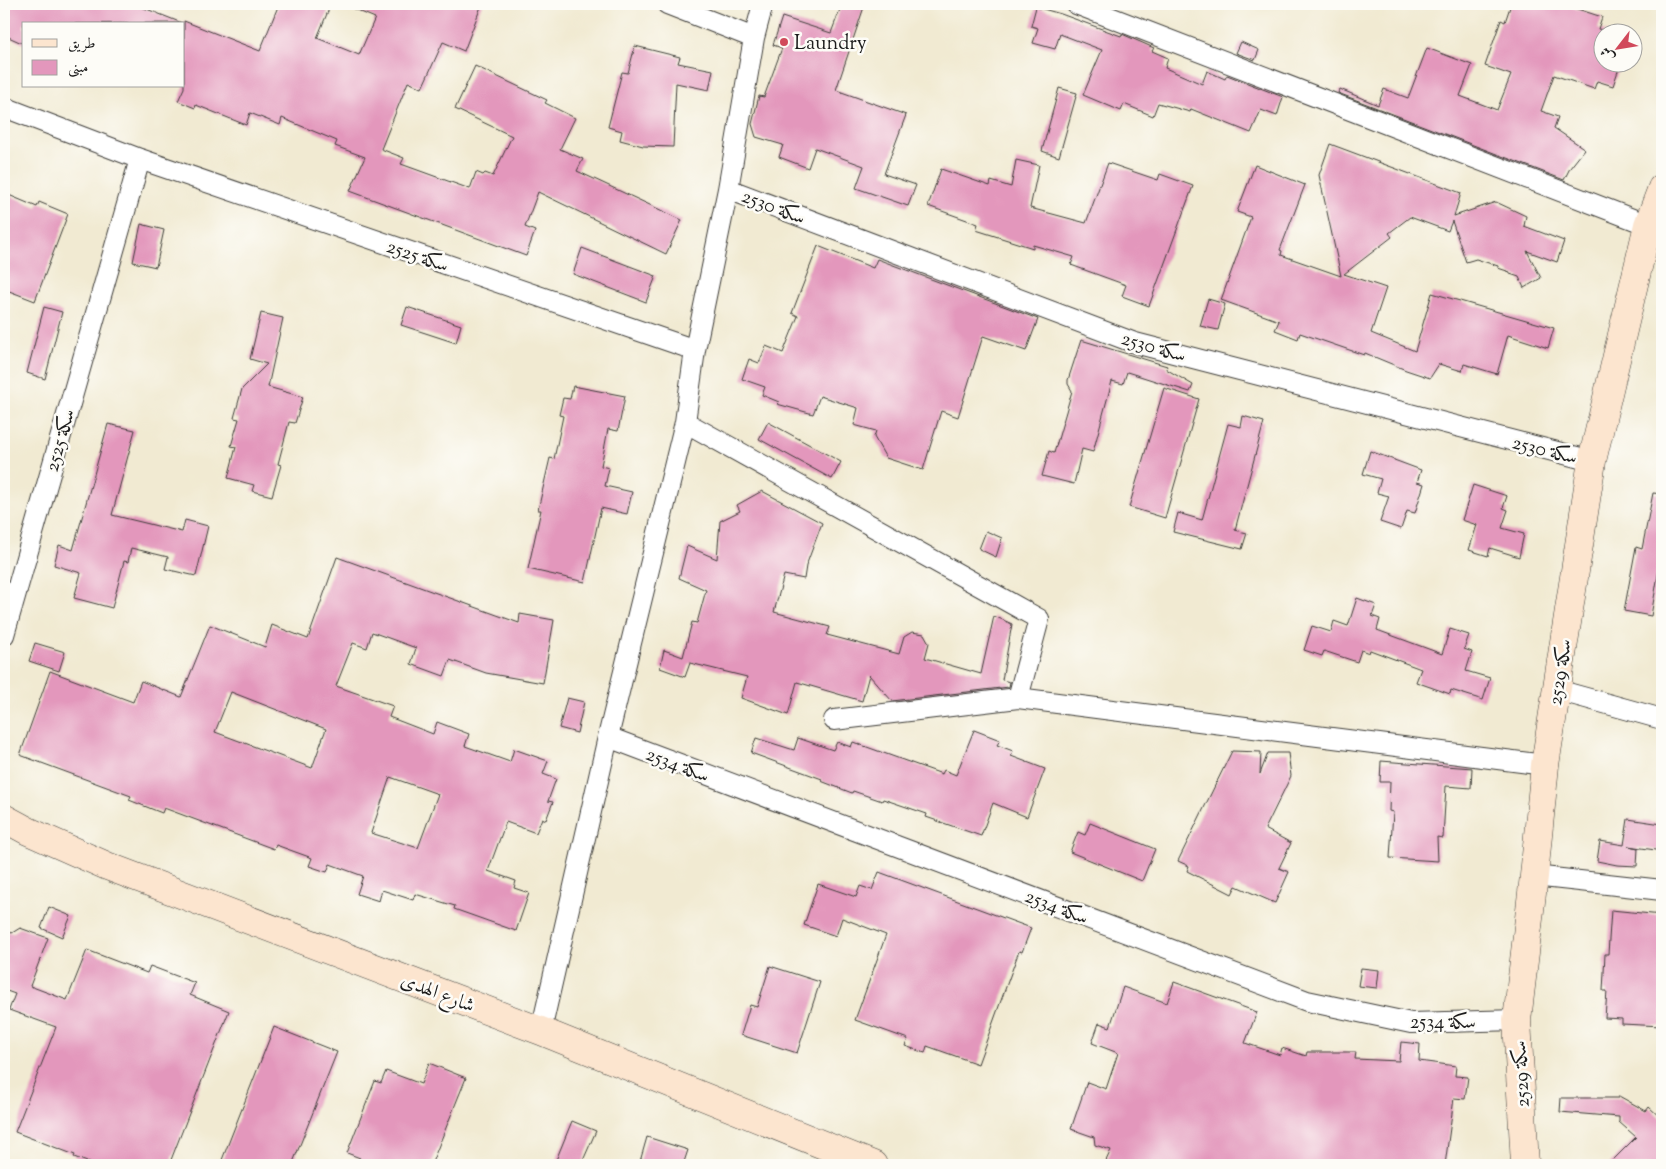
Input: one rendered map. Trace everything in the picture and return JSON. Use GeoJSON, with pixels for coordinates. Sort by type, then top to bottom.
{"type":"FeatureCollection","features":[{"type":"Feature","properties":{"kind":"street"},"geometry":{"type":"LineString","coordinates":[[667,4],[754,38]]}},
{"type":"Feature","properties":{"kind":"street"},"geometry":{"type":"LineString","coordinates":[[541,1031],[608,737],[685,422],[695,350],[728,189],[754,38],[763,4]]}},
{"type":"Feature","properties":{"kind":"street"},"geometry":{"type":"LineString","coordinates":[[1076,4],[1648,225]]}},
{"type":"Feature","properties":{"kind":"street","name":"سكة 2525"},"geometry":{"type":"LineString","coordinates":[[4,107],[140,159],[695,350]]}},
{"type":"Feature","properties":{"kind":"street","name":"سكة 2525"},"geometry":{"type":"LineString","coordinates":[[4,635],[140,159]]}},
{"type":"Feature","properties":{"kind":"street","name":"سكة 2529"},"geometry":{"type":"LineString","coordinates":[[1526,1165],[1517,1020],[1534,876],[1544,765],[1592,461],[1648,225],[1662,188]]}},
{"type":"Feature","properties":{"kind":"street","name":"سكة 2530"},"geometry":{"type":"LineString","coordinates":[[728,189],[1135,343],[1592,461]]}},
{"type":"Feature","properties":{"kind":"street"},"geometry":{"type":"LineString","coordinates":[[685,422],[1039,619],[1018,698]]}},
{"type":"Feature","properties":{"kind":"street"},"geometry":{"type":"LineString","coordinates":[[1556,690],[1662,719]]}},
{"type":"Feature","properties":{"kind":"street"},"geometry":{"type":"LineString","coordinates":[[834,720],[1018,698],[1544,765]]}},
{"type":"Feature","properties":{"kind":"street","name":"سكة 2534"},"geometry":{"type":"LineString","coordinates":[[608,737],[1307,1001],[1411,1023],[1517,1020]]}},
{"type":"Feature","properties":{"kind":"street","name":"شارع الهدى"},"geometry":{"type":"LineString","coordinates":[[4,818],[28,831],[107,866],[541,1031],[873,1165]]}},
{"type":"Feature","properties":{"kind":"street"},"geometry":{"type":"LineString","coordinates":[[1534,876],[1662,890]]}},
{"type":"Feature","properties":{"kind":"building"},"geometry":{"type":"Polygon","coordinates":[[[4,4],[134,4],[179,22],[22,22],[22,43],[4,35],[4,4]]]}},
{"type":"Feature","properties":{"kind":"building"},"geometry":{"type":"Polygon","coordinates":[[[279,4],[331,4],[317,38],[359,55],[375,18],[342,4],[482,4],[464,51],[443,42],[422,88],[408,82],[381,149],[404,158],[401,164],[470,189],[476,172],[493,176],[512,136],[455,109],[475,66],[547,100],[545,103],[575,118],[560,149],[583,159],[577,171],[682,220],[666,254],[538,192],[525,227],[535,231],[526,256],[350,191],[365,157],[335,146],[337,141],[282,118],[280,125],[250,113],[246,125],[196,105],[195,108],[178,101],[185,88],[184,21],[260,51],[279,4]]]}},
{"type":"Feature","properties":{"kind":"building"},"geometry":{"type":"Polygon","coordinates":[[[842,4],[865,4],[836,90],[906,115],[884,174],[916,185],[908,206],[856,188],[864,166],[815,148],[808,168],[779,157],[783,145],[756,137],[752,124],[759,96],[764,97],[782,48],[773,45],[782,17],[831,33],[842,4]]]}},
{"type":"Feature","properties":{"kind":"building"},"geometry":{"type":"Polygon","coordinates":[[[1511,4],[1562,4],[1602,17],[1600,22],[1594,22],[1594,72],[1618,72],[1613,86],[1597,81],[1594,89],[1554,75],[1541,111],[1558,117],[1554,128],[1585,149],[1570,168],[1564,180],[1338,93],[1340,89],[1378,105],[1384,89],[1408,98],[1427,48],[1472,65],[1460,96],[1497,110],[1511,75],[1485,66],[1501,20],[1505,22],[1511,4]]]}},
{"type":"Feature","properties":{"kind":"building"},"geometry":{"type":"Polygon","coordinates":[[[1036,7],[1121,36],[1122,34],[1154,48],[1152,51],[1168,58],[1165,68],[1202,84],[1207,71],[1225,79],[1227,75],[1283,97],[1277,116],[1261,110],[1251,133],[1191,109],[1190,112],[1158,103],[1153,116],[1124,104],[1121,111],[1083,95],[1102,50],[1060,34],[1055,49],[1033,43],[1038,28],[1031,26],[1036,7]]]}},
{"type":"Feature","properties":{"kind":"building"},"geometry":{"type":"Polygon","coordinates":[[[1241,42],[1259,50],[1255,60],[1236,53],[1241,42]]]}},
{"type":"Feature","properties":{"kind":"building"},"geometry":{"type":"Polygon","coordinates":[[[635,46],[680,57],[678,63],[713,70],[709,90],[676,83],[673,147],[643,146],[620,140],[622,131],[608,127],[622,72],[628,73],[635,46]]]}},
{"type":"Feature","properties":{"kind":"building"},"geometry":{"type":"Polygon","coordinates":[[[1059,88],[1077,93],[1059,157],[1042,151],[1059,88]]]}},
{"type":"Feature","properties":{"kind":"building"},"geometry":{"type":"Polygon","coordinates":[[[1330,144],[1461,193],[1454,216],[1496,202],[1526,216],[1524,226],[1564,241],[1557,262],[1527,251],[1541,278],[1524,288],[1519,277],[1498,268],[1498,266],[1476,259],[1466,262],[1452,221],[1448,231],[1410,217],[1389,233],[1392,237],[1344,274],[1386,288],[1371,333],[1415,351],[1432,293],[1554,328],[1548,348],[1508,335],[1497,374],[1464,364],[1462,371],[1439,364],[1430,378],[1365,353],[1364,355],[1300,333],[1298,339],[1275,330],[1279,321],[1221,300],[1251,217],[1237,212],[1255,165],[1305,185],[1280,250],[1282,251],[1281,255],[1341,276],[1319,175],[1330,144]]]}},
{"type":"Feature","properties":{"kind":"building"},"geometry":{"type":"Polygon","coordinates":[[[1016,160],[1039,165],[1030,208],[1086,223],[1108,163],[1158,180],[1160,174],[1193,186],[1149,306],[1122,296],[1126,285],[1071,265],[1074,257],[1033,245],[1033,248],[976,230],[978,224],[928,206],[941,169],[990,186],[991,181],[1011,187],[1016,160]]]}},
{"type":"Feature","properties":{"kind":"building"},"geometry":{"type":"Polygon","coordinates":[[[4,193],[37,207],[39,202],[68,214],[35,301],[4,289],[4,193]]]}},
{"type":"Feature","properties":{"kind":"building"},"geometry":{"type":"Polygon","coordinates":[[[141,224],[164,230],[156,267],[133,262],[141,224]]]}},
{"type":"Feature","properties":{"kind":"building"},"geometry":{"type":"Polygon","coordinates":[[[818,246],[873,268],[877,259],[1038,319],[1026,351],[983,336],[958,417],[941,411],[923,470],[886,458],[874,437],[876,431],[854,425],[858,408],[820,396],[813,414],[777,404],[779,402],[762,395],[765,387],[742,379],[749,359],[759,363],[766,346],[783,353],[798,316],[792,313],[818,246]]]}},
{"type":"Feature","properties":{"kind":"building"},"geometry":{"type":"Polygon","coordinates":[[[582,248],[656,276],[646,302],[573,274],[582,248]]]}},
{"type":"Feature","properties":{"kind":"building"},"geometry":{"type":"Polygon","coordinates":[[[1208,299],[1225,304],[1218,330],[1200,326],[1208,299]]]}},
{"type":"Feature","properties":{"kind":"building"},"geometry":{"type":"Polygon","coordinates":[[[44,307],[62,312],[45,379],[27,373],[44,307]]]}},
{"type":"Feature","properties":{"kind":"building"},"geometry":{"type":"Polygon","coordinates":[[[407,307],[461,325],[456,343],[401,325],[407,307]]]}},
{"type":"Feature","properties":{"kind":"building"},"geometry":{"type":"Polygon","coordinates":[[[261,313],[283,318],[268,387],[303,397],[295,423],[289,422],[278,464],[281,465],[272,496],[252,491],[254,485],[228,478],[236,447],[231,446],[239,419],[234,418],[242,389],[267,364],[250,359],[261,313]]]}},
{"type":"Feature","properties":{"kind":"building"},"geometry":{"type":"Polygon","coordinates":[[[1081,340],[1167,366],[1166,369],[1193,385],[1190,392],[1127,372],[1123,384],[1112,381],[1093,452],[1082,449],[1074,484],[1042,476],[1049,451],[1054,453],[1072,391],[1068,380],[1081,340]]]}},
{"type":"Feature","properties":{"kind":"building"},"geometry":{"type":"Polygon","coordinates":[[[573,386],[625,396],[618,431],[608,429],[601,466],[609,468],[605,486],[632,492],[627,514],[601,508],[585,582],[528,569],[541,510],[538,510],[550,458],[554,459],[563,416],[559,415],[563,398],[570,399],[573,386]]]}},
{"type":"Feature","properties":{"kind":"building"},"geometry":{"type":"Polygon","coordinates":[[[1164,388],[1199,399],[1165,518],[1129,507],[1164,388]]]}},
{"type":"Feature","properties":{"kind":"building"},"geometry":{"type":"Polygon","coordinates":[[[1243,416],[1264,422],[1235,530],[1247,533],[1242,549],[1173,532],[1178,513],[1202,520],[1228,424],[1241,427],[1243,416]]]}},
{"type":"Feature","properties":{"kind":"building"},"geometry":{"type":"Polygon","coordinates":[[[768,422],[841,462],[832,479],[759,439],[768,422]]]}},
{"type":"Feature","properties":{"kind":"building"},"geometry":{"type":"Polygon","coordinates":[[[108,424],[135,430],[112,515],[182,532],[185,520],[208,526],[196,576],[165,569],[168,557],[131,548],[128,562],[124,561],[112,608],[74,598],[81,573],[54,565],[59,545],[73,550],[108,424]]]}},
{"type":"Feature","properties":{"kind":"building"},"geometry":{"type":"Polygon","coordinates":[[[1370,451],[1421,470],[1417,482],[1424,484],[1415,513],[1407,511],[1401,529],[1380,522],[1389,496],[1377,493],[1381,479],[1363,474],[1370,451]]]}},
{"type":"Feature","properties":{"kind":"building"},"geometry":{"type":"Polygon","coordinates":[[[1473,485],[1507,496],[1503,508],[1508,510],[1502,528],[1524,534],[1519,557],[1490,548],[1488,556],[1469,550],[1477,525],[1462,520],[1473,485]]]}},
{"type":"Feature","properties":{"kind":"building"},"geometry":{"type":"Polygon","coordinates":[[[762,491],[822,523],[806,566],[804,579],[784,575],[774,612],[830,627],[827,635],[899,654],[904,637],[912,632],[924,634],[929,643],[925,658],[981,674],[994,616],[1012,624],[1002,680],[1010,682],[1009,687],[892,701],[869,675],[862,701],[797,682],[788,715],[741,698],[747,677],[690,663],[685,677],[660,668],[664,650],[683,657],[692,622],[697,623],[706,590],[679,578],[687,546],[717,559],[720,521],[740,511],[737,505],[762,491]]]}},
{"type":"Feature","properties":{"kind":"building"},"geometry":{"type":"Polygon","coordinates":[[[1653,493],[1662,494],[1662,551],[1651,616],[1624,611],[1636,547],[1642,549],[1653,493]]]}},
{"type":"Feature","properties":{"kind":"building"},"geometry":{"type":"Polygon","coordinates":[[[986,531],[1002,538],[996,557],[979,549],[986,531]]]}},
{"type":"Feature","properties":{"kind":"building"},"geometry":{"type":"Polygon","coordinates":[[[337,557],[519,623],[520,614],[554,620],[543,683],[486,673],[450,660],[444,676],[411,664],[416,648],[372,632],[367,648],[353,643],[336,686],[393,706],[389,717],[433,734],[437,722],[469,734],[465,746],[510,762],[514,749],[548,761],[543,774],[556,779],[548,801],[553,802],[546,820],[542,818],[536,833],[506,822],[488,871],[516,881],[514,888],[529,893],[516,931],[454,909],[455,906],[415,894],[413,900],[382,890],[379,901],[357,894],[363,876],[330,864],[327,872],[309,866],[312,858],[276,845],[274,849],[164,808],[162,813],[129,800],[131,796],[20,755],[50,671],[133,702],[141,681],[181,697],[210,625],[265,647],[272,625],[308,639],[337,557]],[[231,692],[215,732],[312,768],[326,729],[231,692]],[[390,777],[371,833],[418,848],[438,794],[390,777]]]}},
{"type":"Feature","properties":{"kind":"building"},"geometry":{"type":"Polygon","coordinates":[[[1357,598],[1376,605],[1372,616],[1380,619],[1377,630],[1442,654],[1450,629],[1469,635],[1464,649],[1472,652],[1466,671],[1490,678],[1483,700],[1451,690],[1450,694],[1416,682],[1421,669],[1370,650],[1369,653],[1361,650],[1357,662],[1324,651],[1322,656],[1304,650],[1312,626],[1331,632],[1334,621],[1348,626],[1357,598]]]}},
{"type":"Feature","properties":{"kind":"building"},"geometry":{"type":"Polygon","coordinates":[[[35,643],[65,652],[59,671],[29,661],[35,643]]]}},
{"type":"Feature","properties":{"kind":"building"},"geometry":{"type":"Polygon","coordinates":[[[567,698],[584,702],[577,733],[559,728],[567,698]]]}},
{"type":"Feature","properties":{"kind":"building"},"geometry":{"type":"Polygon","coordinates":[[[974,730],[1000,740],[997,745],[1013,751],[1011,756],[1045,769],[1027,817],[993,803],[981,836],[926,817],[927,814],[883,799],[882,801],[853,791],[852,793],[821,781],[822,779],[751,753],[756,738],[794,750],[798,738],[833,750],[837,742],[851,747],[853,742],[942,774],[944,770],[956,775],[974,730]]]}},
{"type":"Feature","properties":{"kind":"building"},"geometry":{"type":"Polygon","coordinates":[[[1232,751],[1261,752],[1260,774],[1268,753],[1288,753],[1291,776],[1265,829],[1291,843],[1279,868],[1289,872],[1275,903],[1236,886],[1232,894],[1187,871],[1189,866],[1178,861],[1232,751]]]}},
{"type":"Feature","properties":{"kind":"building"},"geometry":{"type":"Polygon","coordinates":[[[1381,761],[1472,768],[1471,788],[1446,786],[1443,838],[1437,837],[1438,861],[1390,858],[1393,812],[1389,811],[1390,782],[1380,782],[1381,761]]]}},
{"type":"Feature","properties":{"kind":"building"},"geometry":{"type":"Polygon","coordinates":[[[1628,819],[1662,824],[1662,851],[1628,846],[1638,848],[1637,866],[1597,861],[1600,841],[1624,845],[1628,819]]]}},
{"type":"Feature","properties":{"kind":"building"},"geometry":{"type":"Polygon","coordinates":[[[1090,823],[1155,849],[1142,881],[1070,852],[1078,832],[1085,835],[1090,823]]]}},
{"type":"Feature","properties":{"kind":"building"},"geometry":{"type":"Polygon","coordinates":[[[879,872],[1031,928],[1022,952],[1019,951],[978,1064],[927,1046],[925,1053],[905,1046],[908,1039],[855,1020],[886,935],[842,918],[836,936],[804,925],[818,884],[856,897],[860,886],[872,890],[879,872]]]}},
{"type":"Feature","properties":{"kind":"building"},"geometry":{"type":"Polygon","coordinates":[[[49,907],[71,916],[62,937],[41,928],[49,907]]]}},
{"type":"Feature","properties":{"kind":"building"},"geometry":{"type":"Polygon","coordinates":[[[1611,910],[1662,915],[1662,1026],[1622,1024],[1622,1019],[1605,1018],[1607,991],[1603,991],[1605,954],[1608,954],[1611,910]]]}},
{"type":"Feature","properties":{"kind":"building"},"geometry":{"type":"Polygon","coordinates":[[[20,928],[48,938],[30,986],[67,1000],[87,950],[147,973],[150,966],[195,983],[190,995],[229,1011],[169,1165],[95,1165],[74,1157],[75,1155],[15,1132],[56,1027],[9,1010],[15,994],[4,990],[4,930],[12,933],[20,928]]]}},
{"type":"Feature","properties":{"kind":"building"},"geometry":{"type":"Polygon","coordinates":[[[770,966],[820,982],[797,1053],[741,1035],[750,1005],[757,1007],[770,966]]]}},
{"type":"Feature","properties":{"kind":"building"},"geometry":{"type":"Polygon","coordinates":[[[1361,968],[1379,970],[1377,988],[1358,986],[1361,968]]]}},
{"type":"Feature","properties":{"kind":"building"},"geometry":{"type":"Polygon","coordinates":[[[1174,982],[1257,1012],[1245,1043],[1280,1055],[1282,1048],[1306,1056],[1307,1052],[1356,1052],[1355,1059],[1399,1061],[1401,1042],[1420,1044],[1419,1061],[1456,1066],[1455,1076],[1468,1077],[1465,1099],[1454,1098],[1445,1165],[1104,1165],[1111,1150],[1095,1145],[1094,1137],[1071,1129],[1087,1082],[1106,1089],[1118,1053],[1092,1043],[1099,1023],[1110,1027],[1123,987],[1167,1003],[1174,982]]]}},
{"type":"Feature","properties":{"kind":"building"},"geometry":{"type":"Polygon","coordinates":[[[274,1027],[337,1052],[292,1165],[220,1165],[274,1027]]]}},
{"type":"Feature","properties":{"kind":"building"},"geometry":{"type":"Polygon","coordinates":[[[429,1063],[466,1078],[431,1165],[373,1165],[347,1153],[375,1081],[381,1083],[386,1071],[421,1084],[429,1063]]]}},
{"type":"Feature","properties":{"kind":"building"},"geometry":{"type":"Polygon","coordinates":[[[1619,1096],[1646,1111],[1649,1107],[1662,1119],[1662,1165],[1608,1165],[1636,1137],[1619,1122],[1619,1117],[1560,1112],[1561,1098],[1619,1098],[1619,1096]]]}},
{"type":"Feature","properties":{"kind":"building"},"geometry":{"type":"Polygon","coordinates":[[[572,1121],[596,1131],[581,1165],[554,1165],[572,1121]]]}},
{"type":"Feature","properties":{"kind":"building"},"geometry":{"type":"Polygon","coordinates":[[[647,1137],[688,1150],[683,1165],[639,1165],[647,1137]]]}},
{"type":"Feature","properties":{"kind":"place","name":"Laundry"},"geometry":{"type":"Point","coordinates":[784,42]}}]}
